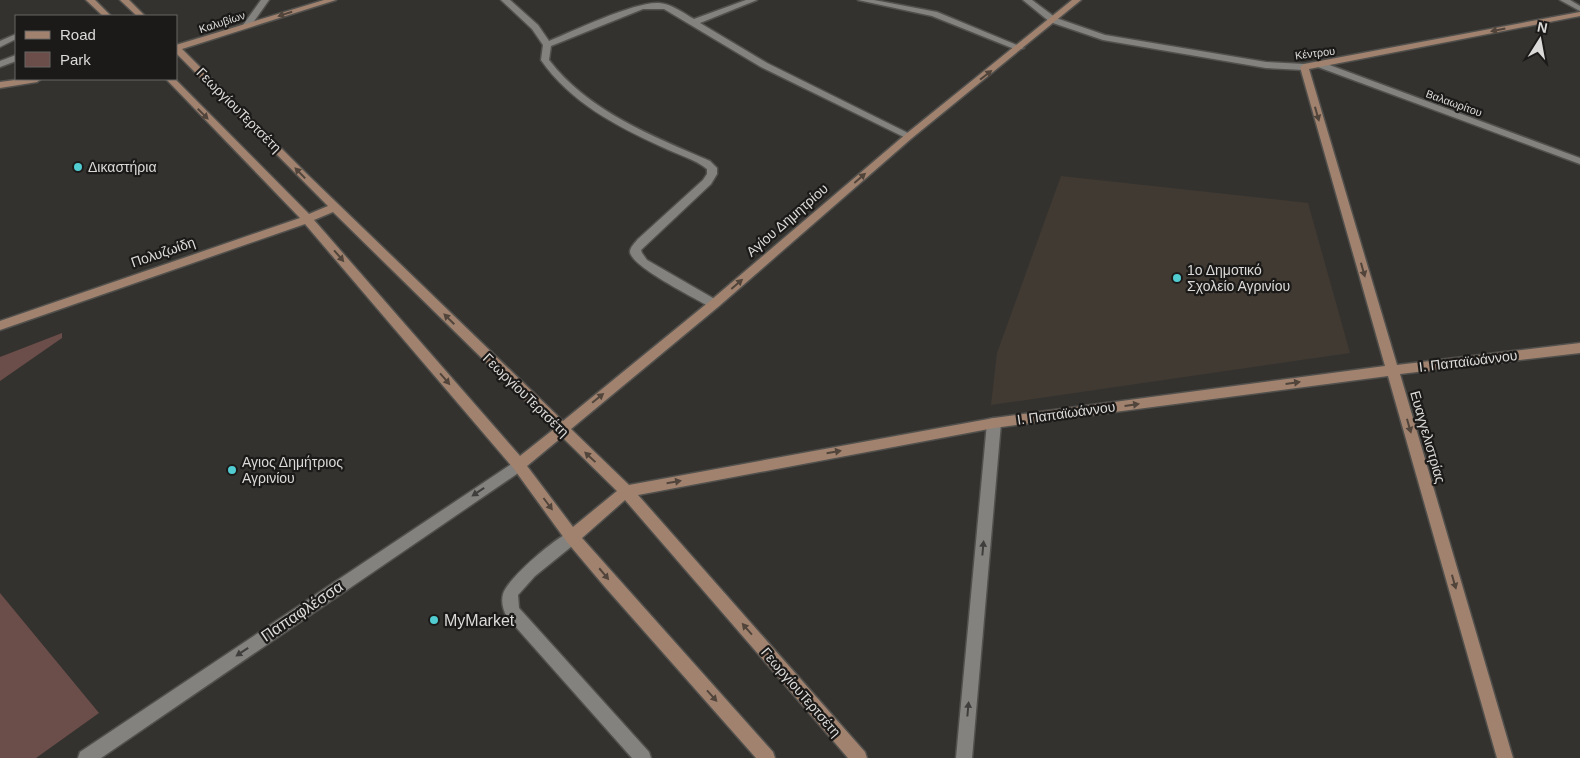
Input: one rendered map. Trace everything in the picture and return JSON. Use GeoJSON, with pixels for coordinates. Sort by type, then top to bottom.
{"type":"FeatureCollection","features":[{"type":"Feature","properties":{"kind":"street"},"geometry":{"type":"LineString","coordinates":[[90,0],[106,15]]}},
{"type":"Feature","properties":{"kind":"street"},"geometry":{"type":"LineString","coordinates":[[124,0],[141,15]]}},
{"type":"Feature","properties":{"kind":"street"},"geometry":{"type":"LineString","coordinates":[[247,25],[265,0]]}},
{"type":"Feature","properties":{"kind":"street","name":"Καλυβίων"},"geometry":{"type":"LineString","coordinates":[[178,47],[332,0]]}},
{"type":"Feature","properties":{"kind":"street"},"geometry":{"type":"LineString","coordinates":[[506,0],[535,27],[547,45],[545,60],[565,87],[626,125],[660,143],[706,163],[712,168],[712,174],[707,182],[642,242],[636,249],[636,254],[643,263],[714,304]]}},
{"type":"Feature","properties":{"kind":"street"},"geometry":{"type":"LineString","coordinates":[[692,23],[753,0]]}},
{"type":"Feature","properties":{"kind":"street"},"geometry":{"type":"LineString","coordinates":[[862,0],[934,14],[1020,48]]}},
{"type":"Feature","properties":{"kind":"street","name":"Κέντρου"},"geometry":{"type":"LineString","coordinates":[[1027,0],[1053,20],[1103,37],[1266,65],[1304,67],[1580,14]]}},
{"type":"Feature","properties":{"kind":"street","name":"Αγίου Δημητρίου"},"geometry":{"type":"LineString","coordinates":[[519,465],[560,429],[714,304],[909,136],[1077,0]]}},
{"type":"Feature","properties":{"kind":"street"},"geometry":{"type":"LineString","coordinates":[[1564,0],[1580,9]]}},
{"type":"Feature","properties":{"kind":"street"},"geometry":{"type":"LineString","coordinates":[[547,45],[650,5],[667,7],[764,65],[909,136]]}},
{"type":"Feature","properties":{"kind":"street"},"geometry":{"type":"LineString","coordinates":[[0,44],[15,36]]}},
{"type":"Feature","properties":{"kind":"street","name":"ΓεωργίουΤερτσέτη"},"geometry":{"type":"LineString","coordinates":[[178,50],[207,76],[335,207],[560,429],[626,490],[859,758]]}},
{"type":"Feature","properties":{"kind":"street"},"geometry":{"type":"LineString","coordinates":[[0,64],[15,58]]}},
{"type":"Feature","properties":{"kind":"street","name":"Βαλαωρίτου"},"geometry":{"type":"LineString","coordinates":[[1321,65],[1580,161]]}},
{"type":"Feature","properties":{"kind":"street","name":"Ευαγγελιστρίας"},"geometry":{"type":"LineString","coordinates":[[1304,67],[1505,758]]}},
{"type":"Feature","properties":{"kind":"street"},"geometry":{"type":"LineString","coordinates":[[0,85],[31,80]]}},
{"type":"Feature","properties":{"kind":"street","name":"ΓεωργίουΤερτσέτη"},"geometry":{"type":"LineString","coordinates":[[171,80],[307,219],[519,465],[572,537],[767,758]]}},
{"type":"Feature","properties":{"kind":"street","name":"Πολυζωίδη"},"geometry":{"type":"LineString","coordinates":[[0,326],[307,219],[335,207]]}},
{"type":"Feature","properties":{"kind":"street","name":"Ι. Παπαϊωάννου"},"geometry":{"type":"LineString","coordinates":[[626,490],[994,423],[1393,370],[1580,348]]}},
{"type":"Feature","properties":{"kind":"street"},"geometry":{"type":"LineString","coordinates":[[964,758],[994,423]]}},
{"type":"Feature","properties":{"kind":"street","name":"Παπαφλέσσα"},"geometry":{"type":"LineString","coordinates":[[95,755],[519,465]]}},
{"type":"Feature","properties":{"kind":"street"},"geometry":{"type":"LineString","coordinates":[[626,490],[518,582],[511,593],[509,604],[512,612],[643,758]]}},
{"type":"Feature","properties":{"kind":"shaded area","name":"1ο Δημοτικό Σχολείο Αγρινίου"},"geometry":{"type":"Polygon","coordinates":[[[1061,176],[1308,203],[1350,353],[991,405],[997,353],[1061,176]]]}},
{"type":"Feature","properties":{"kind":"green space"},"geometry":{"type":"Polygon","coordinates":[[[62,333],[62,338],[0,381],[0,357],[62,333]]]}},
{"type":"Feature","properties":{"kind":"green space"},"geometry":{"type":"Polygon","coordinates":[[[0,593],[99,713],[36,758],[0,758],[0,593]]]}},
{"type":"Feature","properties":{"kind":"place","name":"Δικαστήρια"},"geometry":{"type":"Point","coordinates":[78,167]}},
{"type":"Feature","properties":{"kind":"place","name":"1ο Δημοτικό Σχολείο Αγρινίου"},"geometry":{"type":"Point","coordinates":[1177,278]}},
{"type":"Feature","properties":{"kind":"place","name":"Αγιος Δημήτριος Αγρινίου"},"geometry":{"type":"Point","coordinates":[232,470]}},
{"type":"Feature","properties":{"kind":"place","name":"MyMarket"},"geometry":{"type":"Point","coordinates":[434,620]}}]}
